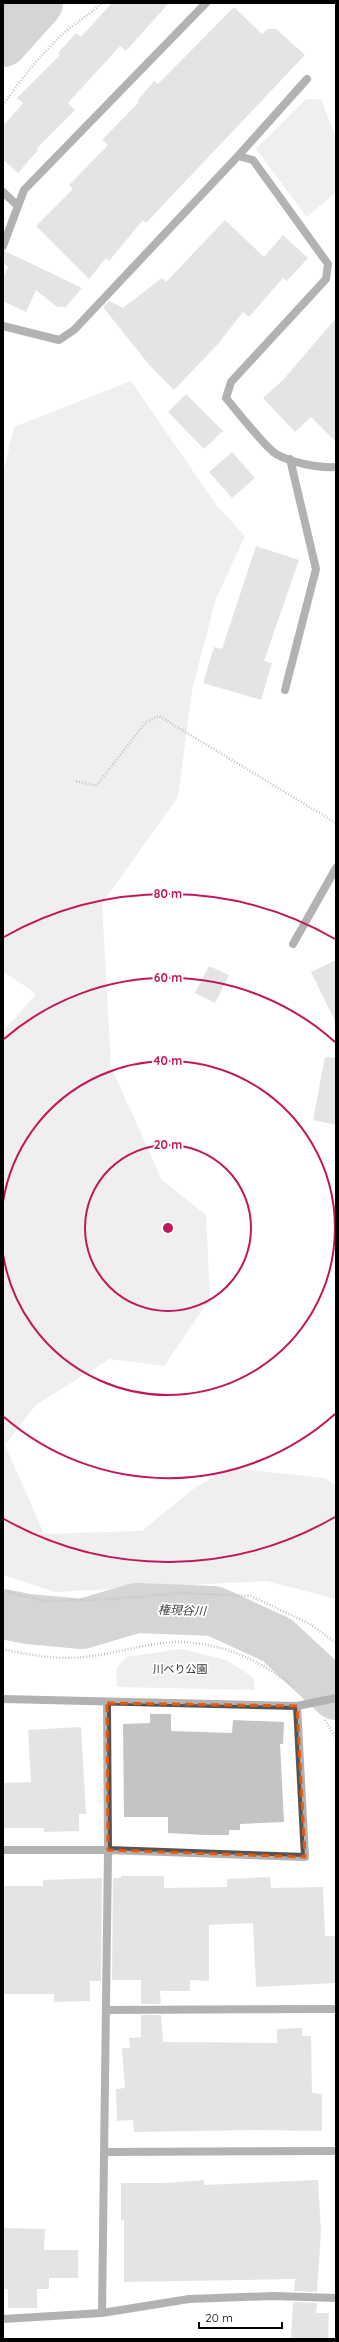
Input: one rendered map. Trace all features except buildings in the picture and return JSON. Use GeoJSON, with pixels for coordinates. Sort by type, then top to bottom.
{"type":"FeatureCollection","features":[{"type":"Feature","properties":{"kind":"street"},"geometry":{"type":"LineString","coordinates":[[3,246],[24,190],[206,3]]}},
{"type":"Feature","properties":{"kind":"street"},"geometry":{"type":"LineString","coordinates":[[3,326],[59,340],[74,330],[238,156],[307,79]]}},
{"type":"Feature","properties":{"kind":"street"},"geometry":{"type":"LineString","coordinates":[[238,156],[253,160],[328,264],[326,279],[231,382],[226,398],[275,453],[290,459],[326,468],[336,467]]}},
{"type":"Feature","properties":{"kind":"street"},"geometry":{"type":"LineString","coordinates":[[3,192],[18,206]]}},
{"type":"Feature","properties":{"kind":"street"},"geometry":{"type":"LineString","coordinates":[[285,690],[316,569],[290,459]]}},
{"type":"Feature","properties":{"kind":"street"},"geometry":{"type":"LineString","coordinates":[[293,944],[336,868]]}},
{"type":"Feature","properties":{"kind":"street"},"geometry":{"type":"LineString","coordinates":[[3,1699],[297,1706],[336,1698]]}},
{"type":"Feature","properties":{"kind":"street"},"geometry":{"type":"LineString","coordinates":[[102,2313],[108,1850],[107,1702]]}},
{"type":"Feature","properties":{"kind":"street"},"geometry":{"type":"LineString","coordinates":[[3,1850],[108,1850],[305,1856],[297,1706]]}},
{"type":"Feature","properties":{"kind":"street"},"geometry":{"type":"LineString","coordinates":[[106,2010],[336,2009]]}},
{"type":"Feature","properties":{"kind":"street"},"geometry":{"type":"LineString","coordinates":[[104,2152],[336,2151]]}},
{"type":"Feature","properties":{"kind":"street"},"geometry":{"type":"LineString","coordinates":[[3,2319],[102,2313],[189,2299],[273,2296],[336,2298]]}},
{"type":"Feature","properties":{"kind":"path"},"geometry":{"type":"LineString","coordinates":[[3,8],[8,3]]}},
{"type":"Feature","properties":{"kind":"path"},"geometry":{"type":"LineString","coordinates":[[3,105],[18,84],[66,32],[102,3]]}},
{"type":"Feature","properties":{"kind":"path"},"geometry":{"type":"LineString","coordinates":[[76,781],[96,786],[146,722],[159,716],[336,823]]}},
{"type":"Feature","properties":{"kind":"path"},"geometry":{"type":"LineString","coordinates":[[3,1591],[45,1601],[115,1599],[179,1593],[251,1596],[310,1624],[336,1643]]}},
{"type":"Feature","properties":{"kind":"path"},"geometry":{"type":"LineString","coordinates":[[3,1649],[25,1654],[84,1657],[138,1646],[180,1642],[226,1649],[271,1669],[317,1702]]}},
{"type":"Feature","properties":{"kind":"highlighted area"},"geometry":{"type":"Polygon","coordinates":[[[107,1703],[297,1706],[305,1857],[108,1850],[107,1703]]]}},
{"type":"Feature","properties":{"kind":"green space"},"geometry":{"type":"Polygon","coordinates":[[[306,99],[321,99],[336,138],[336,192],[307,217],[256,149],[306,99]]]}},
{"type":"Feature","properties":{"kind":"green space"},"geometry":{"type":"Polygon","coordinates":[[[131,381],[217,506],[245,536],[215,601],[192,691],[178,797],[102,903],[111,1067],[162,1180],[206,1215],[210,1299],[164,1366],[109,1359],[36,1405],[5,1445],[44,1534],[142,1531],[193,1489],[229,1468],[325,1478],[336,1486],[336,1599],[267,1581],[55,1592],[3,1575],[3,1032],[36,994],[3,971],[3,473],[14,427],[131,381]]]}},
{"type":"Feature","properties":{"kind":"green space","name":"川べり公園"},"geometry":{"type":"Polygon","coordinates":[[[181,1649],[226,1660],[253,1677],[255,1690],[117,1687],[116,1669],[126,1657],[181,1649]]]}},
{"type":"Feature","properties":{"kind":"waterway","name":"権現谷川"},"geometry":{"type":"LineString","coordinates":[[3,42],[38,3]]}},
{"type":"Feature","properties":{"kind":"waterway","name":"権現谷川"},"geometry":{"type":"LineString","coordinates":[[3,1614],[28,1619],[82,1624],[136,1608],[214,1611],[277,1640],[336,1695]]}}]}
